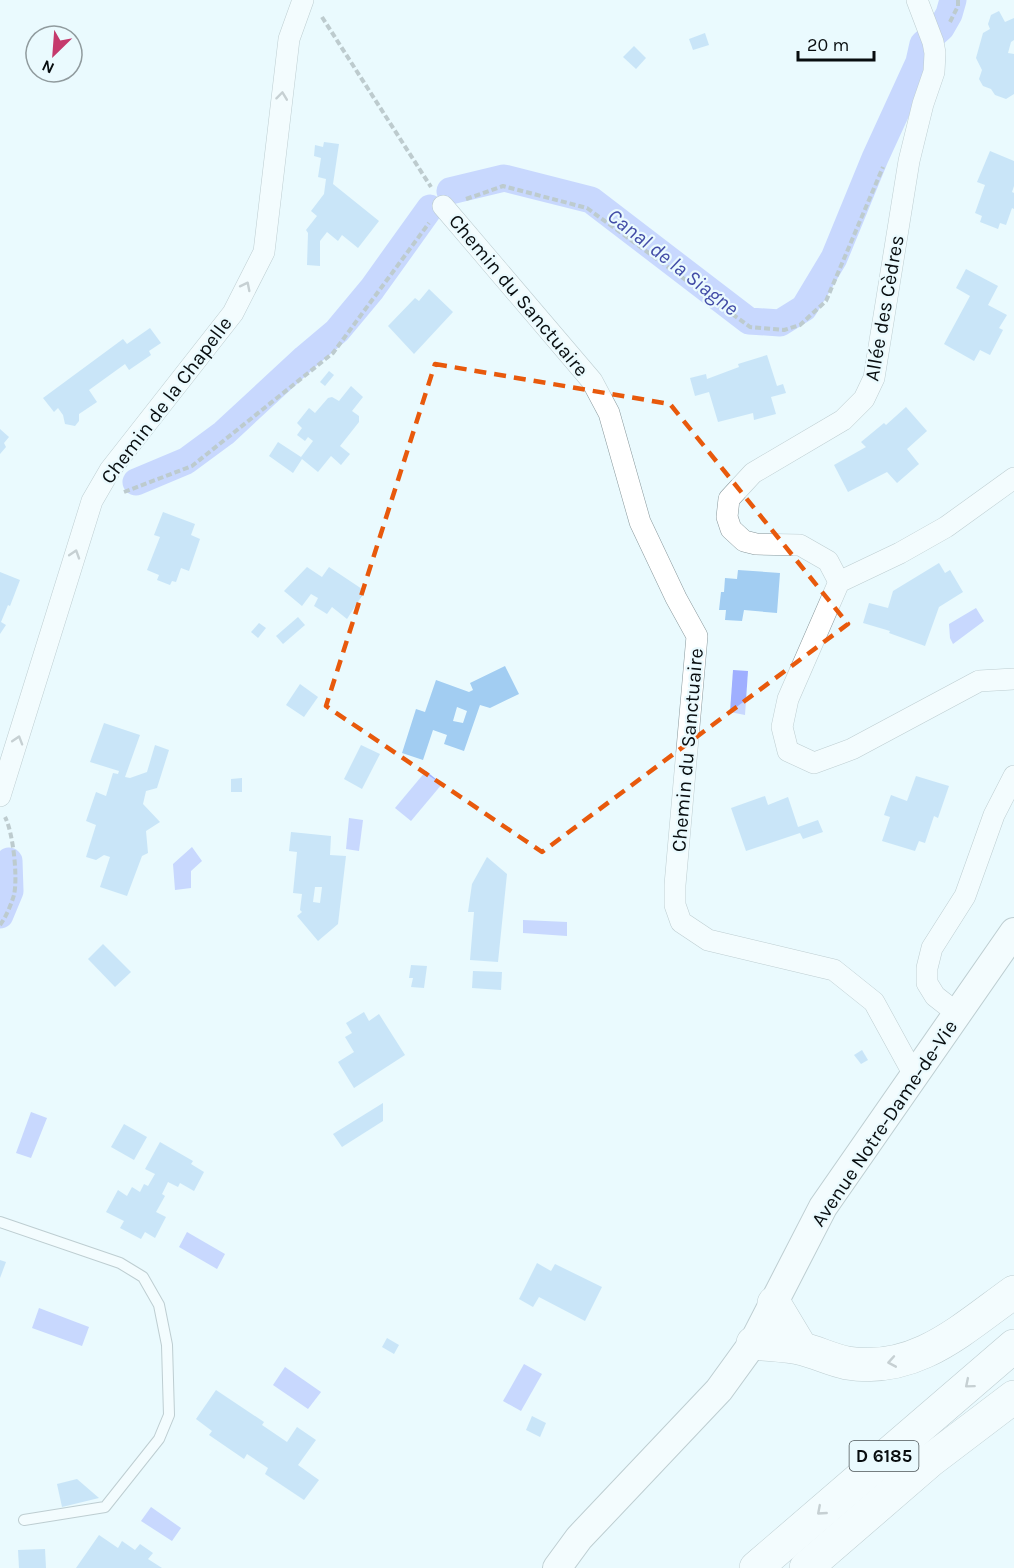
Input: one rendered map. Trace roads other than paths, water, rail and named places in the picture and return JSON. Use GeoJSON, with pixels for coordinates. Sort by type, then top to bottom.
{"type":"FeatureCollection","features":[{"type":"Feature","properties":{"kind":"highway"},"geometry":{"type":"LineString","coordinates":[[753,1343],[801,1348],[845,1363],[893,1364],[918,1356],[944,1341],[1014,1292]]}},
{"type":"Feature","properties":{"kind":"highway"},"geometry":{"type":"LineString","coordinates":[[774,1303],[801,1348]]}},
{"type":"Feature","properties":{"kind":"highway","name":"D 6185"},"geometry":{"type":"LineString","coordinates":[[756,1568],[1014,1346]]}},
{"type":"Feature","properties":{"kind":"highway"},"geometry":{"type":"LineString","coordinates":[[836,1568],[1014,1397]]}},
{"type":"Feature","properties":{"kind":"highway","name":"D 6185"},"geometry":{"type":"LineString","coordinates":[[806,1568],[931,1460],[1014,1397]]}},
{"type":"Feature","properties":{"kind":"main road","name":"Avenue Notre-Dame-de-Vie"},"geometry":{"type":"LineString","coordinates":[[556,1568],[579,1538],[719,1390],[753,1343],[823,1207],[1014,932]]}},
{"type":"Feature","properties":{"kind":"street","name":"Allée des Cèdres"},"geometry":{"type":"LineString","coordinates":[[839,582],[828,561],[800,545],[756,544],[744,540],[731,529],[727,517],[729,499],[753,473],[843,420],[864,399],[874,378],[909,161],[923,104],[934,72],[932,39],[917,0]]}},
{"type":"Feature","properties":{"kind":"street","name":"Chemin de la Chapelle"},"geometry":{"type":"LineString","coordinates":[[0,796],[92,501],[110,470],[233,313],[264,252],[289,39],[310,5]]}},
{"type":"Feature","properties":{"kind":"street","name":"Chemin du Sanctuaire"},"geometry":{"type":"LineString","coordinates":[[443,206],[592,381],[609,413],[640,522],[697,636],[675,885],[675,905],[681,922],[708,940],[834,970],[874,1002],[914,1075]]}},
{"type":"Feature","properties":{"kind":"street"},"geometry":{"type":"LineString","coordinates":[[1014,478],[946,527],[900,553],[839,582],[788,699],[782,727],[788,751],[814,763],[852,749],[980,681],[1014,679]]}},
{"type":"Feature","properties":{"kind":"street"},"geometry":{"type":"LineString","coordinates":[[958,1014],[935,996],[927,983],[927,968],[932,948],[964,896],[994,815],[1014,776]]}},
{"type":"Feature","properties":{"kind":"lane"},"geometry":{"type":"LineString","coordinates":[[0,1222],[120,1263],[143,1277],[159,1305],[167,1345],[169,1415],[159,1439],[105,1507],[24,1520]]}},
{"type":"Feature","properties":{"kind":"water"},"geometry":{"type":"Polygon","coordinates":[[[976,608],[984,621],[953,644],[949,624],[976,608]]]}},
{"type":"Feature","properties":{"kind":"water"},"geometry":{"type":"Polygon","coordinates":[[[733,670],[748,671],[745,715],[730,712],[733,670]]]}},
{"type":"Feature","properties":{"kind":"water"},"geometry":{"type":"Polygon","coordinates":[[[426,771],[442,784],[411,821],[395,808],[426,771]]]}},
{"type":"Feature","properties":{"kind":"water"},"geometry":{"type":"Polygon","coordinates":[[[349,818],[363,820],[359,851],[346,849],[349,818]]]}},
{"type":"Feature","properties":{"kind":"water"},"geometry":{"type":"Polygon","coordinates":[[[192,847],[202,861],[191,871],[191,888],[175,890],[173,864],[192,847]]]}},
{"type":"Feature","properties":{"kind":"water"},"geometry":{"type":"Polygon","coordinates":[[[523,920],[567,922],[567,936],[523,933],[523,920]]]}},
{"type":"Feature","properties":{"kind":"water"},"geometry":{"type":"Polygon","coordinates":[[[31,1112],[47,1118],[31,1158],[16,1153],[31,1112]]]}},
{"type":"Feature","properties":{"kind":"water"},"geometry":{"type":"Polygon","coordinates":[[[187,1232],[225,1254],[217,1269],[179,1247],[187,1232]]]}},
{"type":"Feature","properties":{"kind":"water"},"geometry":{"type":"Polygon","coordinates":[[[39,1308],[89,1327],[82,1346],[32,1328],[39,1308]]]}},
{"type":"Feature","properties":{"kind":"water"},"geometry":{"type":"Polygon","coordinates":[[[524,1364],[542,1374],[521,1411],[503,1401],[524,1364]]]}},
{"type":"Feature","properties":{"kind":"water"},"geometry":{"type":"Polygon","coordinates":[[[285,1367],[321,1392],[308,1409],[273,1385],[285,1367]]]}},
{"type":"Feature","properties":{"kind":"water"},"geometry":{"type":"Polygon","coordinates":[[[151,1507],[181,1528],[172,1541],[141,1521],[151,1507]]]}},
{"type":"Feature","properties":{"kind":"waterway","name":"Canal de la Siagne"},"geometry":{"type":"LineString","coordinates":[[450,191],[504,178],[591,200],[749,321],[780,323],[804,308],[834,258],[875,158],[919,62],[923,44],[941,28],[949,14],[953,0]]}},
{"type":"Feature","properties":{"kind":"waterway","name":"Canal de la Siagne"},"geometry":{"type":"LineString","coordinates":[[136,482],[186,461],[224,433],[337,331],[372,289],[430,208]]}},
{"type":"Feature","properties":{"kind":"waterway","name":"Canal de la Siagne"},"geometry":{"type":"LineString","coordinates":[[0,915],[10,891],[9,861]]}}]}
